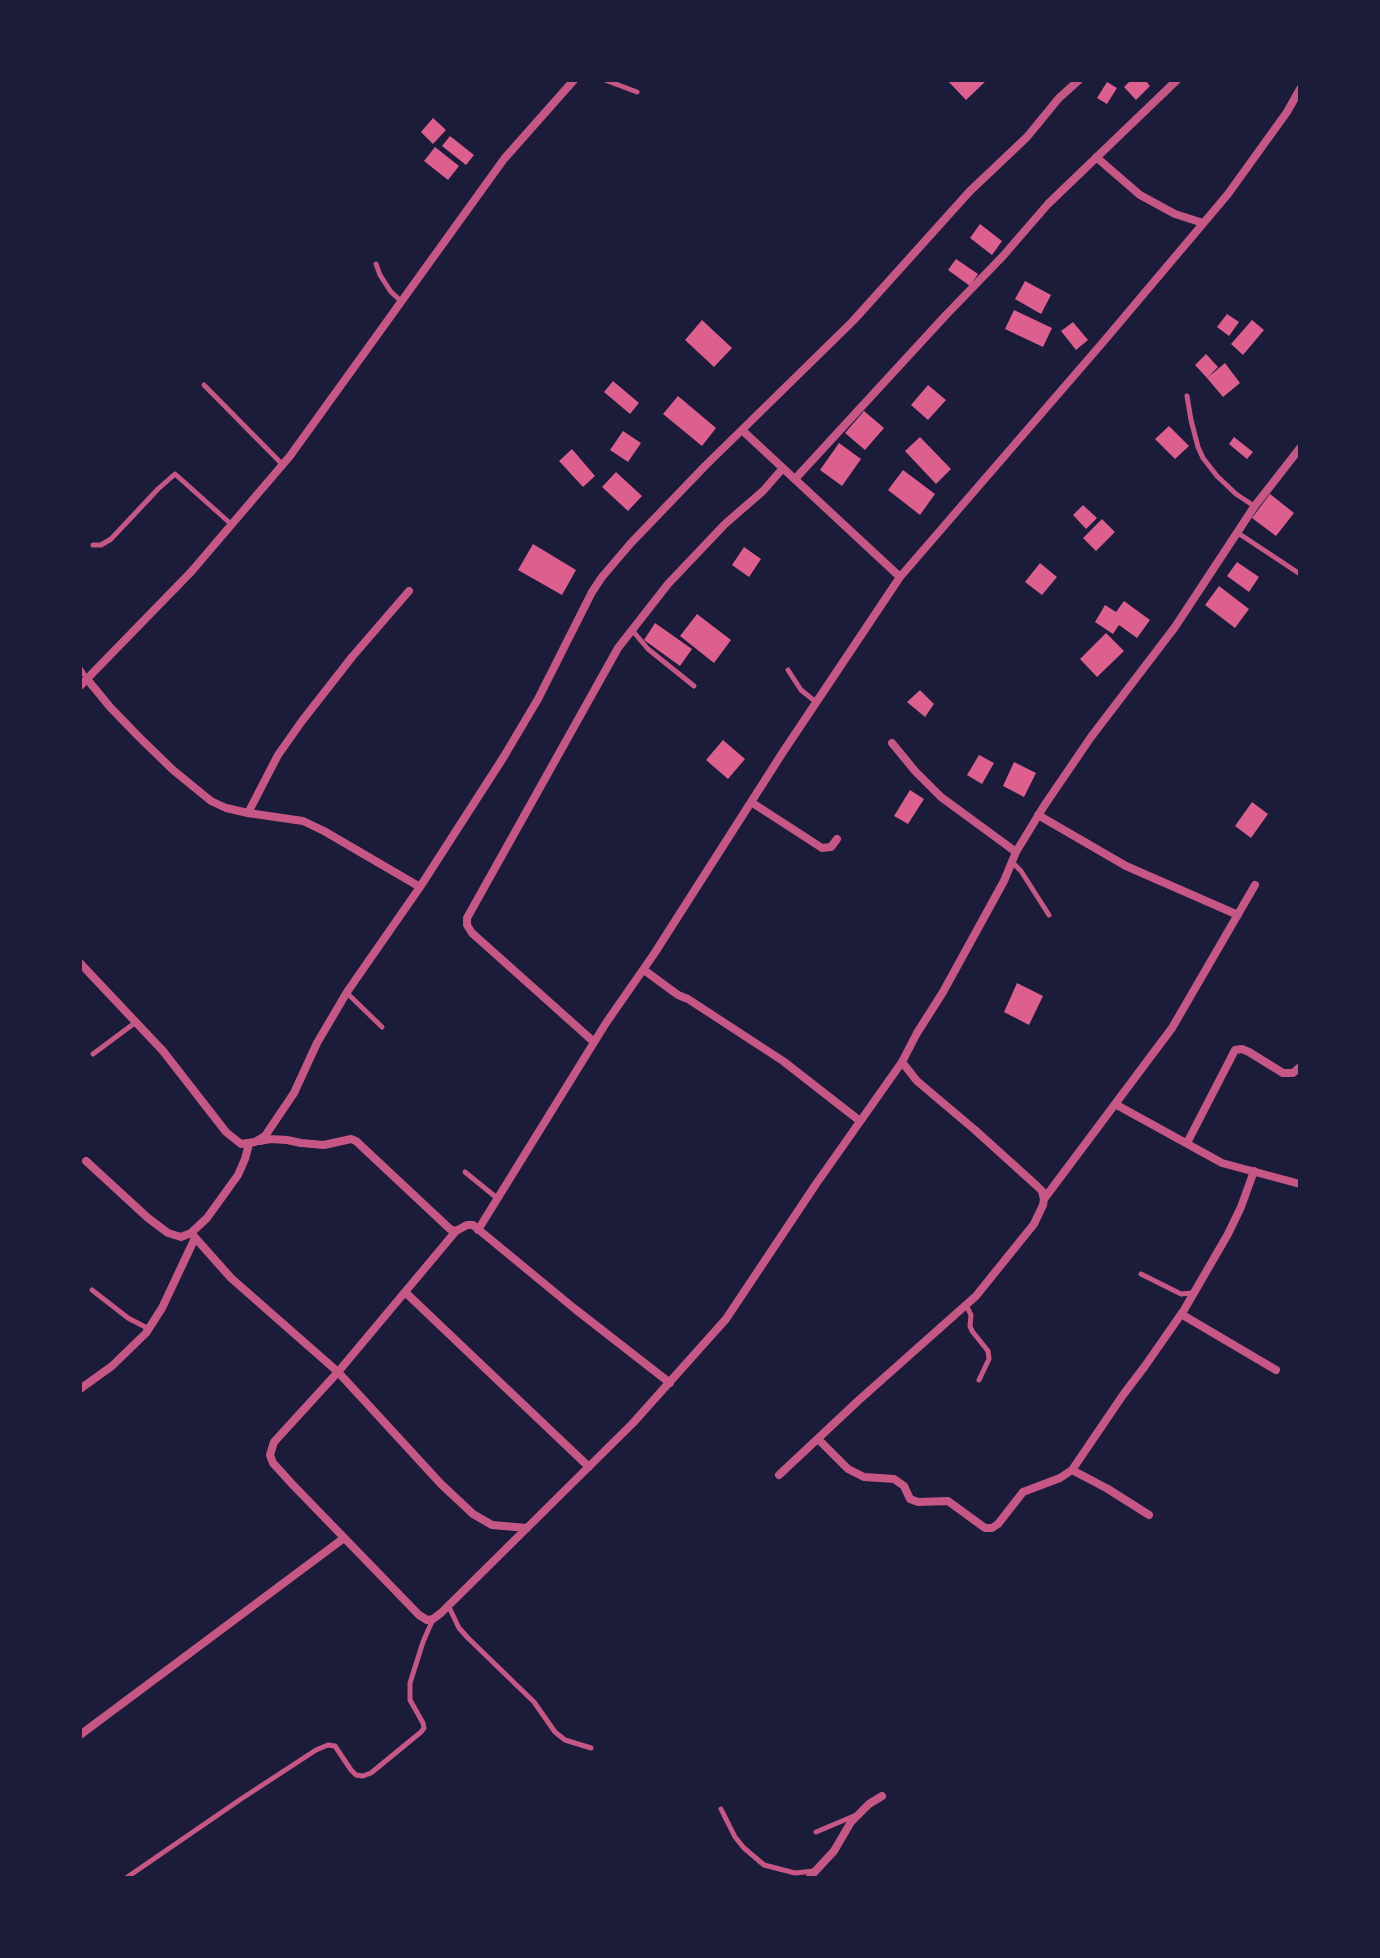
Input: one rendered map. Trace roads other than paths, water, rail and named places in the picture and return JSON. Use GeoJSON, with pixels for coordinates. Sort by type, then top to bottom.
{"type":"FeatureCollection","features":[{"type":"Feature","properties":{"kind":"street"},"geometry":{"type":"LineString","coordinates":[[80,686],[191,572],[283,464],[504,159],[574,80]]}},
{"type":"Feature","properties":{"kind":"street"},"geometry":{"type":"LineString","coordinates":[[80,1389],[112,1366],[149,1329],[177,1279],[193,1236],[238,1175],[252,1143],[265,1136],[294,1093],[317,1043],[347,992],[420,887],[538,699],[592,592],[631,543],[853,321],[970,191],[1027,137],[1059,98],[1079,80]]}},
{"type":"Feature","properties":{"kind":"street"},"geometry":{"type":"LineString","coordinates":[[795,479],[1048,204],[1177,80]]}},
{"type":"Feature","properties":{"kind":"street"},"geometry":{"type":"LineString","coordinates":[[478,1230],[594,1042],[900,577],[1228,194],[1294,103],[1300,89]]}},
{"type":"Feature","properties":{"kind":"street"},"geometry":{"type":"LineString","coordinates":[[1096,157],[1140,195],[1175,214],[1203,223]]}},
{"type":"Feature","properties":{"kind":"street"},"geometry":{"type":"LineString","coordinates":[[743,431],[900,577]]}},
{"type":"Feature","properties":{"kind":"street"},"geometry":{"type":"LineString","coordinates":[[670,1383],[473,1225],[467,1225],[456,1231],[338,1372],[274,1442],[270,1455],[273,1463],[419,1615],[427,1620],[433,1619],[448,1606],[670,1383],[733,1310],[902,1062],[1038,815],[1091,737],[1175,627],[1254,507],[1300,448]]}},
{"type":"Feature","properties":{"kind":"street"},"geometry":{"type":"LineString","coordinates":[[594,1042],[472,933],[467,918],[631,629],[685,565],[783,468]]}},
{"type":"Feature","properties":{"kind":"street"},"geometry":{"type":"LineString","coordinates":[[248,813],[274,762],[302,721],[409,591]]}},
{"type":"Feature","properties":{"kind":"street"},"geometry":{"type":"LineString","coordinates":[[87,679],[139,737],[211,801],[248,813],[303,821],[420,887]]}},
{"type":"Feature","properties":{"kind":"street"},"geometry":{"type":"LineString","coordinates":[[892,743],[941,797],[1016,852]]}},
{"type":"Feature","properties":{"kind":"street"},"geometry":{"type":"LineString","coordinates":[[751,802],[822,848],[831,847],[837,839]]}},
{"type":"Feature","properties":{"kind":"street"},"geometry":{"type":"LineString","coordinates":[[1038,815],[1126,866],[1238,915]]}},
{"type":"Feature","properties":{"kind":"street"},"geometry":{"type":"LineString","coordinates":[[779,1475],[982,1289],[1034,1224],[1044,1199],[1172,1028],[1255,885]]}},
{"type":"Feature","properties":{"kind":"street"},"geometry":{"type":"LineString","coordinates":[[80,963],[163,1051],[226,1132],[241,1144],[270,1139],[324,1145],[351,1139],[356,1141],[450,1229],[456,1231]]}},
{"type":"Feature","properties":{"kind":"street"},"geometry":{"type":"LineString","coordinates":[[644,970],[783,1061],[860,1121]]}},
{"type":"Feature","properties":{"kind":"street"},"geometry":{"type":"LineString","coordinates":[[1187,1143],[1235,1050],[1249,1052],[1286,1074],[1300,1067]]}},
{"type":"Feature","properties":{"kind":"street"},"geometry":{"type":"LineString","coordinates":[[902,1062],[917,1081],[1037,1186],[1044,1199]]}},
{"type":"Feature","properties":{"kind":"street"},"geometry":{"type":"LineString","coordinates":[[1115,1104],[1222,1163],[1300,1184]]}},
{"type":"Feature","properties":{"kind":"street"},"geometry":{"type":"LineString","coordinates":[[86,1161],[168,1233],[181,1237],[193,1236]]}},
{"type":"Feature","properties":{"kind":"street"},"geometry":{"type":"LineString","coordinates":[[818,1439],[848,1469],[864,1477],[894,1479],[904,1486],[910,1499],[918,1502],[948,1501],[985,1528],[992,1528],[1023,1492],[1072,1470],[1194,1293],[1228,1234],[1254,1171]]}},
{"type":"Feature","properties":{"kind":"street"},"geometry":{"type":"LineString","coordinates":[[193,1236],[231,1278],[338,1372],[441,1484],[473,1514],[492,1525],[527,1528]]}},
{"type":"Feature","properties":{"kind":"street"},"geometry":{"type":"LineString","coordinates":[[405,1292],[589,1467]]}},
{"type":"Feature","properties":{"kind":"street"},"geometry":{"type":"LineString","coordinates":[[1181,1314],[1276,1370]]}},
{"type":"Feature","properties":{"kind":"street"},"geometry":{"type":"LineString","coordinates":[[1072,1470],[1149,1515]]}},
{"type":"Feature","properties":{"kind":"street"},"geometry":{"type":"LineString","coordinates":[[80,1735],[344,1538]]}},
{"type":"Feature","properties":{"kind":"street"},"geometry":{"type":"LineString","coordinates":[[813,1874],[834,1851],[844,1831],[858,1814],[882,1796]]}},
{"type":"Feature","properties":{"kind":"lane"},"geometry":{"type":"LineString","coordinates":[[605,80],[637,92]]}},
{"type":"Feature","properties":{"kind":"lane"},"geometry":{"type":"LineString","coordinates":[[376,264],[391,292],[401,301]]}},
{"type":"Feature","properties":{"kind":"lane"},"geometry":{"type":"LineString","coordinates":[[204,385],[283,464]]}},
{"type":"Feature","properties":{"kind":"lane"},"geometry":{"type":"LineString","coordinates":[[1187,396],[1203,458],[1226,485],[1254,507]]}},
{"type":"Feature","properties":{"kind":"lane"},"geometry":{"type":"LineString","coordinates":[[93,545],[101,545],[111,539],[175,474],[231,524]]}},
{"type":"Feature","properties":{"kind":"lane"},"geometry":{"type":"LineString","coordinates":[[1237,533],[1300,574]]}},
{"type":"Feature","properties":{"kind":"lane"},"geometry":{"type":"LineString","coordinates":[[631,629],[648,649],[694,686]]}},
{"type":"Feature","properties":{"kind":"lane"},"geometry":{"type":"LineString","coordinates":[[80,668],[87,679]]}},
{"type":"Feature","properties":{"kind":"lane"},"geometry":{"type":"LineString","coordinates":[[788,670],[801,690],[817,702]]}},
{"type":"Feature","properties":{"kind":"lane"},"geometry":{"type":"LineString","coordinates":[[1012,862],[1049,915]]}},
{"type":"Feature","properties":{"kind":"lane"},"geometry":{"type":"LineString","coordinates":[[347,992],[382,1027]]}},
{"type":"Feature","properties":{"kind":"lane"},"geometry":{"type":"LineString","coordinates":[[93,1054],[136,1021]]}},
{"type":"Feature","properties":{"kind":"lane"},"geometry":{"type":"LineString","coordinates":[[465,1172],[498,1199]]}},
{"type":"Feature","properties":{"kind":"lane"},"geometry":{"type":"LineString","coordinates":[[1141,1274],[1181,1294],[1194,1293]]}},
{"type":"Feature","properties":{"kind":"lane"},"geometry":{"type":"LineString","coordinates":[[92,1290],[128,1318],[149,1329]]}},
{"type":"Feature","properties":{"kind":"lane"},"geometry":{"type":"LineString","coordinates":[[966,1305],[971,1315],[972,1331],[988,1351],[989,1359],[979,1380]]}},
{"type":"Feature","properties":{"kind":"lane"},"geometry":{"type":"LineString","coordinates":[[448,1606],[459,1628],[534,1702],[555,1732],[565,1740],[591,1748]]}},
{"type":"Feature","properties":{"kind":"lane"},"geometry":{"type":"LineString","coordinates":[[126,1878],[316,1750],[328,1745],[335,1746],[351,1770],[363,1776],[371,1773],[421,1732],[423,1723],[410,1700],[410,1683],[433,1619]]}},
{"type":"Feature","properties":{"kind":"lane"},"geometry":{"type":"LineString","coordinates":[[721,1809],[735,1837],[764,1865],[813,1874]]}},
{"type":"Feature","properties":{"kind":"lane"},"geometry":{"type":"LineString","coordinates":[[816,1832],[858,1814]]}}]}
